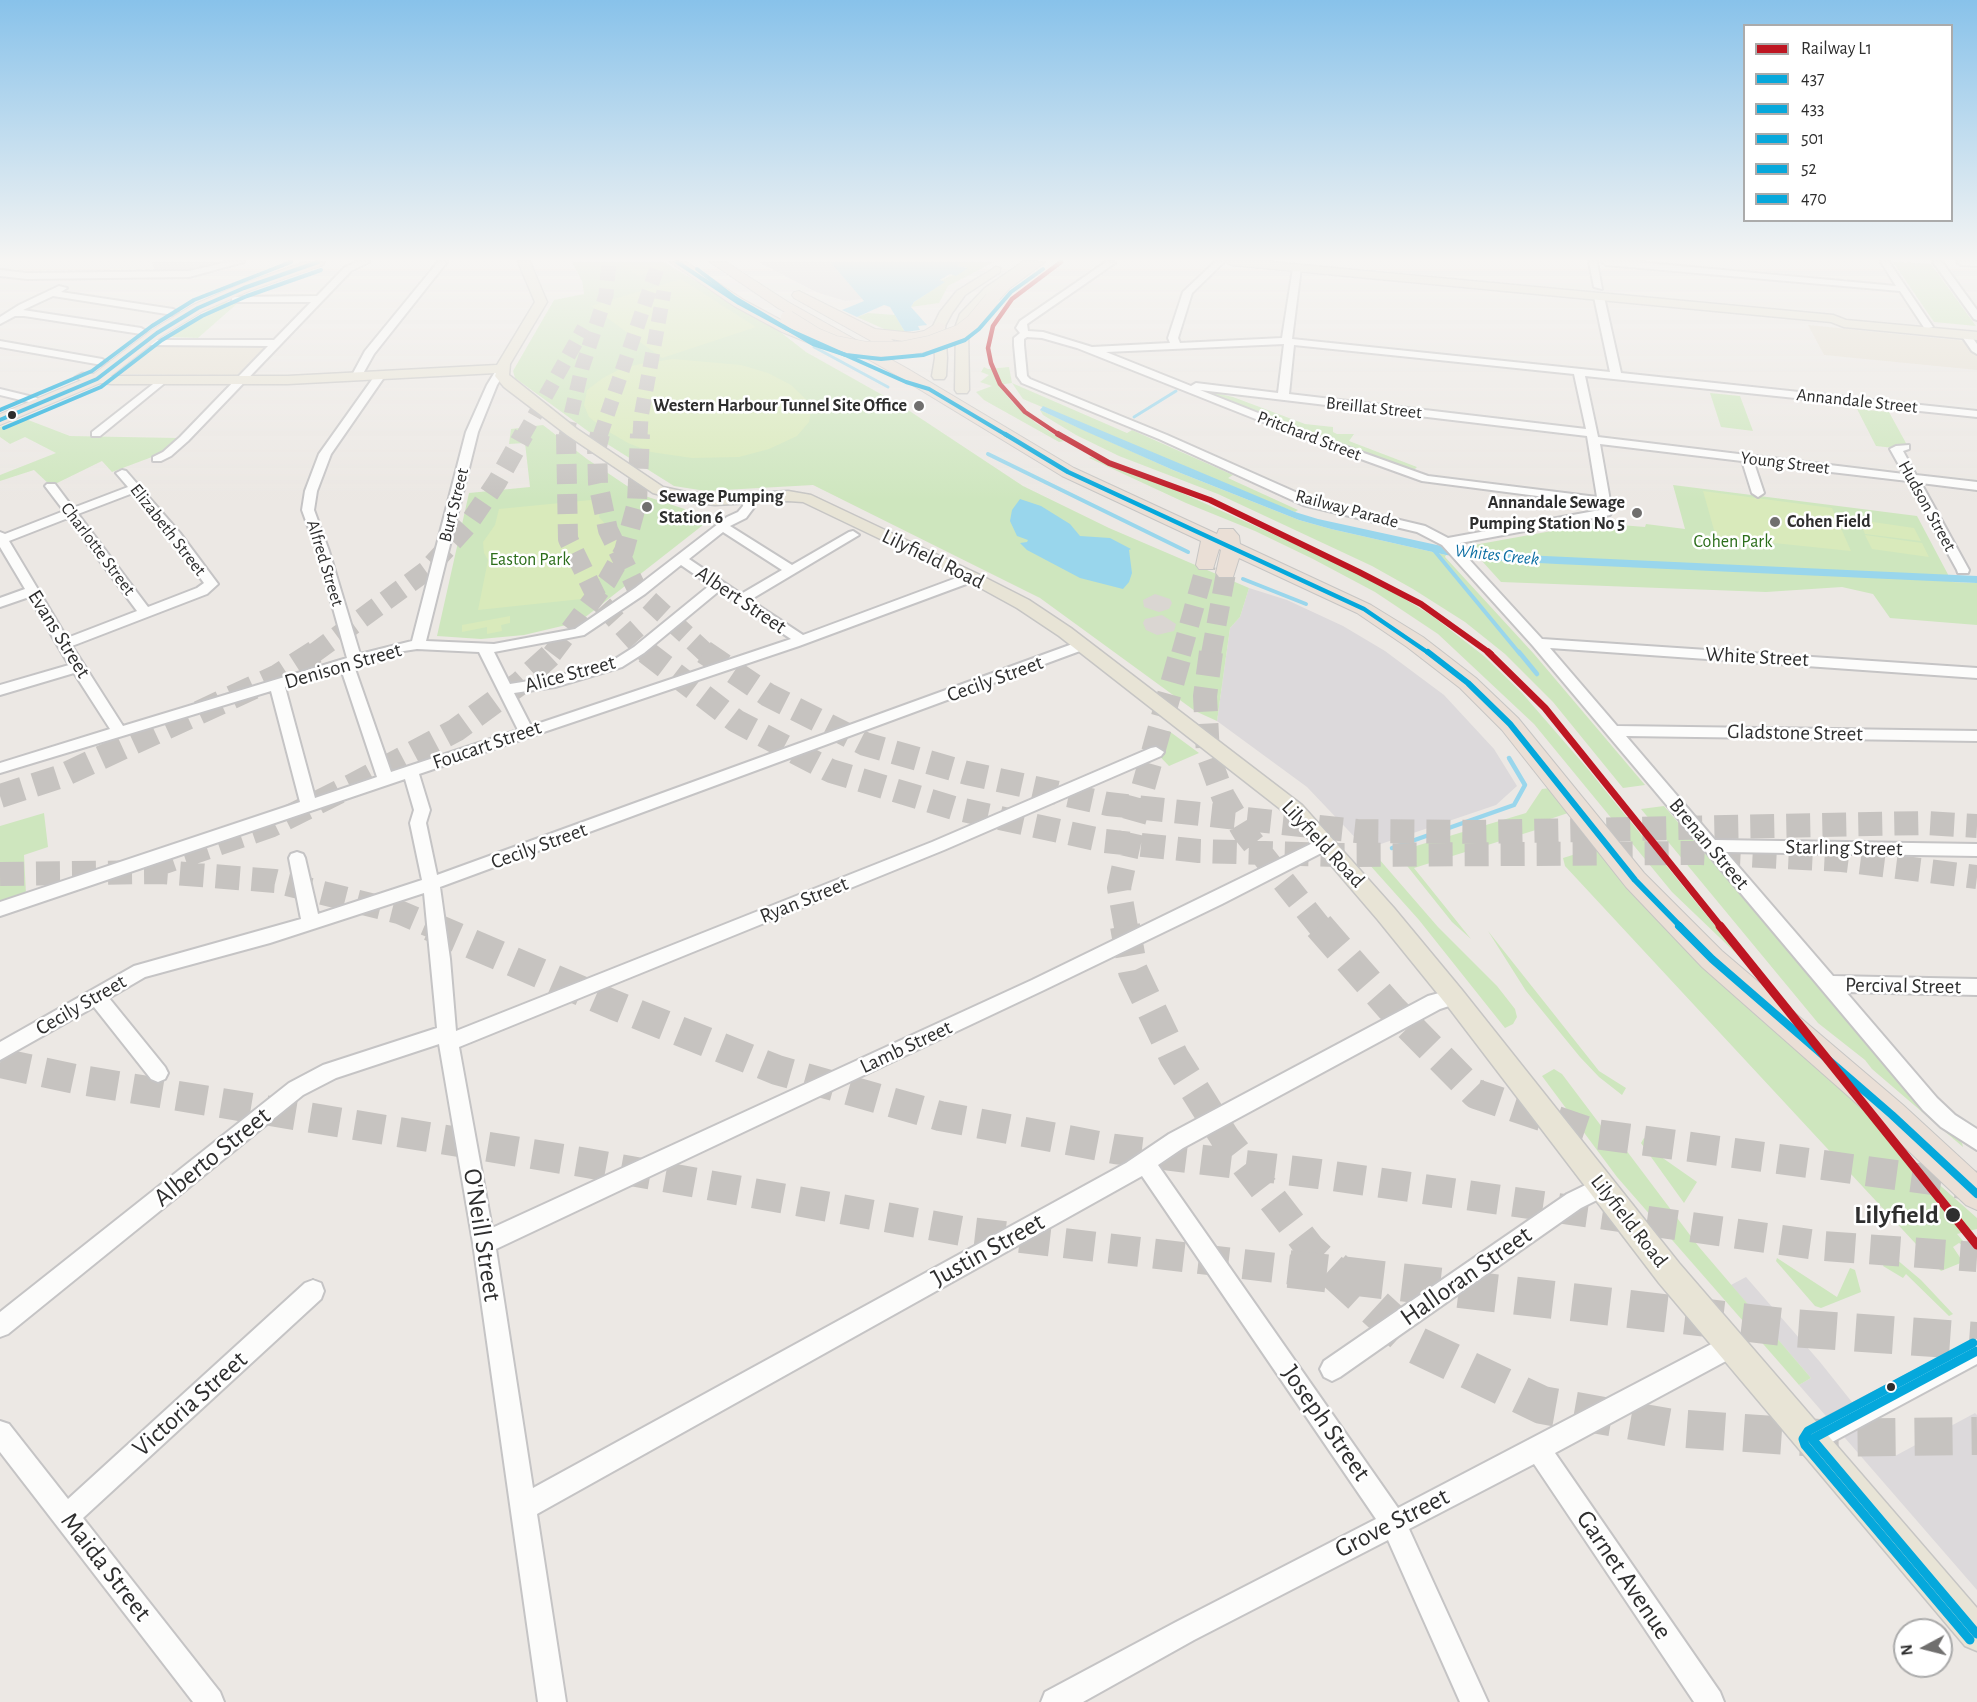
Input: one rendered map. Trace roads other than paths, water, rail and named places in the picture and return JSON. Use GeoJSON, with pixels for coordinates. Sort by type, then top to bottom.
{"type":"FeatureCollection","features":[{"type":"Feature","properties":{"kind":"highway"},"geometry":{"type":"LineString","coordinates":[[0,412],[90,378],[102,362],[134,341]]}},
{"type":"Feature","properties":{"kind":"highway"},"geometry":{"type":"LineString","coordinates":[[0,420],[90,378],[136,341]]}},
{"type":"Feature","properties":{"kind":"highway"},"geometry":{"type":"LineString","coordinates":[[817,341],[906,382],[936,379]]}},
{"type":"Feature","properties":{"kind":"highway"},"geometry":{"type":"LineString","coordinates":[[830,341],[865,349],[902,349],[937,341]]}},
{"type":"Feature","properties":{"kind":"highway"},"geometry":{"type":"LineString","coordinates":[[851,341],[958,390],[1068,472],[1349,585],[1408,622],[1466,668],[1522,720],[1665,893],[1747,973],[1896,1098],[1972,1183]]}},
{"type":"Feature","properties":{"kind":"highway"},"geometry":{"type":"LineString","coordinates":[[880,341],[936,379]]}},
{"type":"Feature","properties":{"kind":"highway"},"geometry":{"type":"LineString","coordinates":[[1206,565],[1226,537]]}},
{"type":"Feature","properties":{"kind":"highway"},"geometry":{"type":"LineString","coordinates":[[1226,537],[1270,565],[1364,609],[1415,642],[1467,683],[1510,724],[1609,849],[1662,909],[1712,959],[1972,1183]]}},
{"type":"Feature","properties":{"kind":"highway"},"geometry":{"type":"LineString","coordinates":[[1226,537],[1226,573],[1233,567],[1242,565],[1270,565]]}},
{"type":"Feature","properties":{"kind":"main road"},"geometry":{"type":"LineString","coordinates":[[90,378],[242,380],[380,376],[502,369],[518,341]]}},
{"type":"Feature","properties":{"kind":"main road"},"geometry":{"type":"LineString","coordinates":[[936,379],[938,341]]}},
{"type":"Feature","properties":{"kind":"main road"},"geometry":{"type":"LineString","coordinates":[[958,390],[961,341]]}},
{"type":"Feature","properties":{"kind":"main road","name":"Lilyfield Road"},"geometry":{"type":"LineString","coordinates":[[502,369],[502,376],[509,384],[572,432],[645,483],[671,495],[715,500],[788,496],[818,501],[972,577],[1039,614],[1083,645],[1282,799],[1325,844],[1454,997],[1669,1273],[1977,1634]]}},
{"type":"Feature","properties":{"kind":"street"},"geometry":{"type":"LineString","coordinates":[[264,341],[277,342]]}},
{"type":"Feature","properties":{"kind":"street"},"geometry":{"type":"LineString","coordinates":[[356,377],[378,341]]}},
{"type":"Feature","properties":{"kind":"street","name":"Railway Parade"},"geometry":{"type":"LineString","coordinates":[[1019,341],[1023,378],[1307,502],[1421,529],[1449,544]]}},
{"type":"Feature","properties":{"kind":"street","name":"Pritchard Street"},"geometry":{"type":"LineString","coordinates":[[1064,341],[1158,375],[1189,390],[1305,436],[1426,479],[1604,501]]}},
{"type":"Feature","properties":{"kind":"street"},"geometry":{"type":"LineString","coordinates":[[1174,341],[1176,346]]}},
{"type":"Feature","properties":{"kind":"street","name":"Annandale Street"},"geometry":{"type":"LineString","coordinates":[[1091,350],[1278,341]]}},
{"type":"Feature","properties":{"kind":"street"},"geometry":{"type":"LineString","coordinates":[[1283,398],[1287,341]]}},
{"type":"Feature","properties":{"kind":"street","name":"Annandale Street"},"geometry":{"type":"LineString","coordinates":[[1291,341],[1977,414]]}},
{"type":"Feature","properties":{"kind":"street"},"geometry":{"type":"LineString","coordinates":[[1609,341],[1616,375]]}},
{"type":"Feature","properties":{"kind":"street"},"geometry":{"type":"LineString","coordinates":[[157,459],[174,449],[277,342]]}},
{"type":"Feature","properties":{"kind":"street"},"geometry":{"type":"LineString","coordinates":[[0,344],[102,362]]}},
{"type":"Feature","properties":{"kind":"street","name":"Burt Street"},"geometry":{"type":"LineString","coordinates":[[417,645],[423,631],[472,432],[492,385],[502,369]]}},
{"type":"Feature","properties":{"kind":"street"},"geometry":{"type":"LineString","coordinates":[[1449,544],[1599,516],[1606,512],[1579,372]]}},
{"type":"Feature","properties":{"kind":"street","name":"Breillat Street"},"geometry":{"type":"LineString","coordinates":[[1158,375],[1189,385],[1593,436]]}},
{"type":"Feature","properties":{"kind":"street","name":"Alfred Street"},"geometry":{"type":"LineString","coordinates":[[380,376],[325,454],[311,491],[308,510],[323,551],[351,662],[386,779]]}},
{"type":"Feature","properties":{"kind":"street"},"geometry":{"type":"LineString","coordinates":[[96,434],[162,380]]}},
{"type":"Feature","properties":{"kind":"street"},"geometry":{"type":"LineString","coordinates":[[0,392],[33,400]]}},
{"type":"Feature","properties":{"kind":"street","name":"Young Street"},"geometry":{"type":"LineString","coordinates":[[1593,436],[1747,459],[1977,486]]}},
{"type":"Feature","properties":{"kind":"street","name":"Hudson Street"},"geometry":{"type":"LineString","coordinates":[[1905,447],[1896,449],[1962,570]]}},
{"type":"Feature","properties":{"kind":"street"},"geometry":{"type":"LineString","coordinates":[[1747,459],[1758,493]]}},
{"type":"Feature","properties":{"kind":"street","name":"Elizabeth Street"},"geometry":{"type":"LineString","coordinates":[[122,473],[176,536],[211,585],[146,613]]}},
{"type":"Feature","properties":{"kind":"street","name":"Charlotte Street"},"geometry":{"type":"LineString","coordinates":[[51,486],[146,613]]}},
{"type":"Feature","properties":{"kind":"street"},"geometry":{"type":"LineString","coordinates":[[1,538],[135,488]]}},
{"type":"Feature","properties":{"kind":"street","name":"Denison Street"},"geometry":{"type":"LineString","coordinates":[[0,768],[396,648],[417,645],[485,649],[528,644],[579,632],[681,560],[728,521],[746,511],[744,499]]}},
{"type":"Feature","properties":{"kind":"street"},"geometry":{"type":"LineString","coordinates":[[715,500],[729,511],[728,521],[791,570]]}},
{"type":"Feature","properties":{"kind":"street"},"geometry":{"type":"LineString","coordinates":[[740,600],[853,535]]}},
{"type":"Feature","properties":{"kind":"street","name":"Evans Street"},"geometry":{"type":"LineString","coordinates":[[1,538],[4,553],[32,591],[119,732]]}},
{"type":"Feature","properties":{"kind":"street","name":"Brenan Street"},"geometry":{"type":"LineString","coordinates":[[1449,544],[1538,644],[1930,1104],[1948,1121],[1977,1141]]}},
{"type":"Feature","properties":{"kind":"street","name":"Albert Street"},"geometry":{"type":"LineString","coordinates":[[681,560],[801,640]]}},
{"type":"Feature","properties":{"kind":"street","name":"Foucart Street"},"geometry":{"type":"LineString","coordinates":[[0,909],[801,640],[972,577]]}},
{"type":"Feature","properties":{"kind":"street","name":"Alice Street"},"geometry":{"type":"LineString","coordinates":[[505,690],[555,682],[617,664],[639,650],[718,585]]}},
{"type":"Feature","properties":{"kind":"street"},"geometry":{"type":"LineString","coordinates":[[0,603],[32,591]]}},
{"type":"Feature","properties":{"kind":"street"},"geometry":{"type":"LineString","coordinates":[[65,644],[146,613]]}},
{"type":"Feature","properties":{"kind":"street","name":"White Street"},"geometry":{"type":"LineString","coordinates":[[1538,644],[1977,673]]}},
{"type":"Feature","properties":{"kind":"street","name":"Cecily Street"},"geometry":{"type":"LineString","coordinates":[[0,1052],[140,971],[310,923],[431,884],[917,708],[1083,645]]}},
{"type":"Feature","properties":{"kind":"street"},"geometry":{"type":"LineString","coordinates":[[485,649],[526,731]]}},
{"type":"Feature","properties":{"kind":"street"},"geometry":{"type":"LineString","coordinates":[[0,690],[78,667]]}},
{"type":"Feature","properties":{"kind":"street"},"geometry":{"type":"LineString","coordinates":[[277,685],[309,805]]}},
{"type":"Feature","properties":{"kind":"street","name":"Gladstone Street"},"geometry":{"type":"LineString","coordinates":[[1612,731],[1977,736]]}},
{"type":"Feature","properties":{"kind":"street","name":"Ryan Street"},"geometry":{"type":"LineString","coordinates":[[448,1037],[938,846],[1156,752]]}},
{"type":"Feature","properties":{"kind":"street","name":"O'Neill Street"},"geometry":{"type":"LineString","coordinates":[[410,771],[421,809],[418,823],[431,884],[448,1037],[484,1243],[552,1702]]}},
{"type":"Feature","properties":{"kind":"street","name":"Lamb Street"},"geometry":{"type":"LineString","coordinates":[[484,1243],[1038,985],[1216,900],[1325,844]]}},
{"type":"Feature","properties":{"kind":"street","name":"Starling Street"},"geometry":{"type":"LineString","coordinates":[[1711,846],[1977,850]]}},
{"type":"Feature","properties":{"kind":"street"},"geometry":{"type":"LineString","coordinates":[[297,858],[310,923]]}},
{"type":"Feature","properties":{"kind":"street","name":"Percival Street"},"geometry":{"type":"LineString","coordinates":[[1828,984],[1977,987]]}},
{"type":"Feature","properties":{"kind":"street"},"geometry":{"type":"LineString","coordinates":[[95,995],[158,1073]]}},
{"type":"Feature","properties":{"kind":"street","name":"Justin Street"},"geometry":{"type":"LineString","coordinates":[[524,1507],[1145,1163],[1176,1141],[1435,1002],[1454,997]]}},
{"type":"Feature","properties":{"kind":"street","name":"Alberto Street"},"geometry":{"type":"LineString","coordinates":[[0,1326],[297,1089],[330,1071],[448,1037]]}},
{"type":"Feature","properties":{"kind":"street","name":"Joseph Street"},"geometry":{"type":"LineString","coordinates":[[1145,1163],[1393,1522],[1474,1702]]}},
{"type":"Feature","properties":{"kind":"street","name":"Halloran Street"},"geometry":{"type":"LineString","coordinates":[[1332,1369],[1574,1201],[1602,1187]]}},
{"type":"Feature","properties":{"kind":"street","name":"Victoria Street"},"geometry":{"type":"LineString","coordinates":[[67,1516],[313,1291]]}},
{"type":"Feature","properties":{"kind":"street","name":"Grove Street"},"geometry":{"type":"LineString","coordinates":[[1055,1702],[1185,1630],[1538,1449],[1731,1346]]}},
{"type":"Feature","properties":{"kind":"street"},"geometry":{"type":"LineString","coordinates":[[1812,1439],[1977,1352]]}},
{"type":"Feature","properties":{"kind":"street","name":"Maida Street"},"geometry":{"type":"LineString","coordinates":[[0,1433],[210,1702]]}},
{"type":"Feature","properties":{"kind":"street","name":"Garnet Avenue"},"geometry":{"type":"LineString","coordinates":[[1538,1449],[1710,1702]]}},
{"type":"Feature","properties":{"kind":"water","name":"Whites Creek"},"geometry":{"type":"Polygon","coordinates":[[[1043,406],[1295,512],[1437,545],[1480,553],[1977,576],[1977,583],[1557,564],[1446,555],[1299,520],[1173,470],[1085,431],[1040,410],[1043,406]]]}},
{"type":"Feature","properties":{"kind":"water"},"geometry":{"type":"Polygon","coordinates":[[[1020,499],[1041,506],[1070,524],[1080,536],[1110,538],[1131,549],[1129,550],[1132,573],[1129,582],[1123,589],[1080,578],[1027,550],[1020,543],[1028,540],[1017,536],[1010,521],[1012,510],[1020,499]]]}},
{"type":"Feature","properties":{"kind":"waterway"},"geometry":{"type":"LineString","coordinates":[[814,347],[888,387]]}},
{"type":"Feature","properties":{"kind":"waterway"},"geometry":{"type":"LineString","coordinates":[[1134,417],[1176,391]]}},
{"type":"Feature","properties":{"kind":"waterway"},"geometry":{"type":"LineString","coordinates":[[988,454],[1188,552]]}},
{"type":"Feature","properties":{"kind":"waterway"},"geometry":{"type":"LineString","coordinates":[[1433,549],[1520,654]]}},
{"type":"Feature","properties":{"kind":"waterway"},"geometry":{"type":"LineString","coordinates":[[1243,579],[1306,604]]}},
{"type":"Feature","properties":{"kind":"waterway"},"geometry":{"type":"LineString","coordinates":[[1519,652],[1537,674]]}},
{"type":"Feature","properties":{"kind":"waterway"},"geometry":{"type":"LineString","coordinates":[[1392,848],[1514,805],[1525,785],[1509,758]]}},
{"type":"Feature","properties":{"kind":"tunnel"},"geometry":{"type":"LineString","coordinates":[[523,436],[576,341]]}},
{"type":"Feature","properties":{"kind":"tunnel"},"geometry":{"type":"LineString","coordinates":[[566,436],[591,341]]}},
{"type":"Feature","properties":{"kind":"tunnel"},"geometry":{"type":"LineString","coordinates":[[600,436],[632,341]]}},
{"type":"Feature","properties":{"kind":"tunnel"},"geometry":{"type":"LineString","coordinates":[[640,436],[641,417],[655,341]]}},
{"type":"Feature","properties":{"kind":"tunnel"},"geometry":{"type":"LineString","coordinates":[[313,654],[426,571],[467,526],[497,482],[524,434]]}},
{"type":"Feature","properties":{"kind":"tunnel"},"geometry":{"type":"LineString","coordinates":[[600,434],[597,446],[598,483],[608,530],[621,556]]}},
{"type":"Feature","properties":{"kind":"tunnel"},"geometry":{"type":"LineString","coordinates":[[621,556],[637,503],[640,434]]}},
{"type":"Feature","properties":{"kind":"tunnel"},"geometry":{"type":"LineString","coordinates":[[566,436],[568,539],[596,596]]}},
{"type":"Feature","properties":{"kind":"tunnel"},"geometry":{"type":"LineString","coordinates":[[596,596],[621,556]]}},
{"type":"Feature","properties":{"kind":"tunnel"},"geometry":{"type":"LineString","coordinates":[[621,556],[637,589],[707,654]]}},
{"type":"Feature","properties":{"kind":"tunnel"},"geometry":{"type":"LineString","coordinates":[[1181,654],[1206,565]]}},
{"type":"Feature","properties":{"kind":"tunnel"},"geometry":{"type":"LineString","coordinates":[[1211,654],[1226,573]]}},
{"type":"Feature","properties":{"kind":"tunnel"},"geometry":{"type":"LineString","coordinates":[[552,653],[596,596]]}},
{"type":"Feature","properties":{"kind":"tunnel"},"geometry":{"type":"LineString","coordinates":[[596,596],[647,654]]}},
{"type":"Feature","properties":{"kind":"tunnel"},"geometry":{"type":"LineString","coordinates":[[0,796],[59,777],[276,677],[315,652]]}},
{"type":"Feature","properties":{"kind":"tunnel"},"geometry":{"type":"LineString","coordinates":[[646,652],[736,721],[831,771],[954,808],[1105,841],[1129,844]]}},
{"type":"Feature","properties":{"kind":"tunnel"},"geometry":{"type":"LineString","coordinates":[[704,652],[768,695],[865,744],[967,773],[1108,804],[1138,807]]}},
{"type":"Feature","properties":{"kind":"tunnel"},"geometry":{"type":"LineString","coordinates":[[1138,807],[1181,652]]}},
{"type":"Feature","properties":{"kind":"tunnel"},"geometry":{"type":"LineString","coordinates":[[1211,652],[1205,696],[1208,755],[1223,796],[1236,818]]}},
{"type":"Feature","properties":{"kind":"tunnel"},"geometry":{"type":"LineString","coordinates":[[150,867],[270,826],[351,786],[456,730],[519,684],[552,653]]}},
{"type":"Feature","properties":{"kind":"tunnel"},"geometry":{"type":"LineString","coordinates":[[1129,844],[1138,807]]}},
{"type":"Feature","properties":{"kind":"tunnel"},"geometry":{"type":"LineString","coordinates":[[1138,807],[1236,818]]}},
{"type":"Feature","properties":{"kind":"tunnel"},"geometry":{"type":"LineString","coordinates":[[1236,818],[1357,831],[1478,832],[1925,823],[1977,826]]}},
{"type":"Feature","properties":{"kind":"tunnel"},"geometry":{"type":"LineString","coordinates":[[1236,818],[1261,853]]}},
{"type":"Feature","properties":{"kind":"tunnel"},"geometry":{"type":"LineString","coordinates":[[1126,927],[1119,888],[1129,844]]}},
{"type":"Feature","properties":{"kind":"tunnel"},"geometry":{"type":"LineString","coordinates":[[1129,844],[1199,851],[1261,853]]}},
{"type":"Feature","properties":{"kind":"tunnel"},"geometry":{"type":"LineString","coordinates":[[1261,853],[1337,855],[1701,853],[1842,860],[1977,877]]}},
{"type":"Feature","properties":{"kind":"tunnel"},"geometry":{"type":"LineString","coordinates":[[1261,853],[1320,927]]}},
{"type":"Feature","properties":{"kind":"tunnel"},"geometry":{"type":"LineString","coordinates":[[0,874],[161,872],[275,881],[399,912],[434,927]]}},
{"type":"Feature","properties":{"kind":"tunnel"},"geometry":{"type":"LineString","coordinates":[[430,926],[614,1005],[777,1070],[940,1116],[1115,1149],[1246,1165]]}},
{"type":"Feature","properties":{"kind":"tunnel"},"geometry":{"type":"LineString","coordinates":[[1125,926],[1133,971],[1174,1057],[1225,1138],[1246,1165]]}},
{"type":"Feature","properties":{"kind":"tunnel"},"geometry":{"type":"LineString","coordinates":[[1319,926],[1391,1008],[1476,1094],[1595,1134],[1977,1186]]}},
{"type":"Feature","properties":{"kind":"tunnel"},"geometry":{"type":"LineString","coordinates":[[0,1063],[75,1079],[587,1163],[962,1231],[1302,1271]]}},
{"type":"Feature","properties":{"kind":"tunnel"},"geometry":{"type":"LineString","coordinates":[[1246,1165],[1823,1246],[1977,1257]]}},
{"type":"Feature","properties":{"kind":"tunnel"},"geometry":{"type":"LineString","coordinates":[[1246,1165],[1310,1248],[1335,1271]]}},
{"type":"Feature","properties":{"kind":"tunnel"},"geometry":{"type":"LineString","coordinates":[[1289,1269],[1339,1275]]}},
{"type":"Feature","properties":{"kind":"tunnel"},"geometry":{"type":"LineString","coordinates":[[1333,1269],[1339,1275]]}},
{"type":"Feature","properties":{"kind":"tunnel"},"geometry":{"type":"LineString","coordinates":[[1339,1275],[1792,1328],[1977,1341]]}},
{"type":"Feature","properties":{"kind":"tunnel"},"geometry":{"type":"LineString","coordinates":[[1339,1275],[1416,1345],[1542,1405],[1672,1428],[1819,1438],[1977,1436]]}},
{"type":"Feature","properties":{"kind":"rail line","name":"L1"},"geometry":{"type":"LineString","coordinates":[[989,341],[988,348],[991,363],[1000,384],[1025,412],[1077,447],[1109,463],[1210,500],[1359,572],[1421,604],[1494,656],[1545,708],[1977,1245]]}},
{"type":"Feature","properties":{"kind":"place","name":"Western Harbour Tunnel Site Office"},"geometry":{"type":"Point","coordinates":[919,406]}},
{"type":"Feature","properties":{"kind":"place","name":"Sewage Pumping Station 6"},"geometry":{"type":"Point","coordinates":[647,507]}},
{"type":"Feature","properties":{"kind":"place","name":"Annandale Sewage Pumping Station No 5"},"geometry":{"type":"Point","coordinates":[1637,513]}},
{"type":"Feature","properties":{"kind":"place","name":"Cohen Field"},"geometry":{"type":"Point","coordinates":[1775,522]}},
{"type":"Feature","properties":{"kind":"place","name":"Lilyfield"},"geometry":{"type":"Point","coordinates":[1953,1215]}},
{"type":"Feature","properties":{"kind":"park label","name":"Cohen Park"},"geometry":{"type":"Point","coordinates":[1733,542]}},
{"type":"Feature","properties":{"kind":"park label","name":"Easton Park"},"geometry":{"type":"Point","coordinates":[530,560]}}]}
